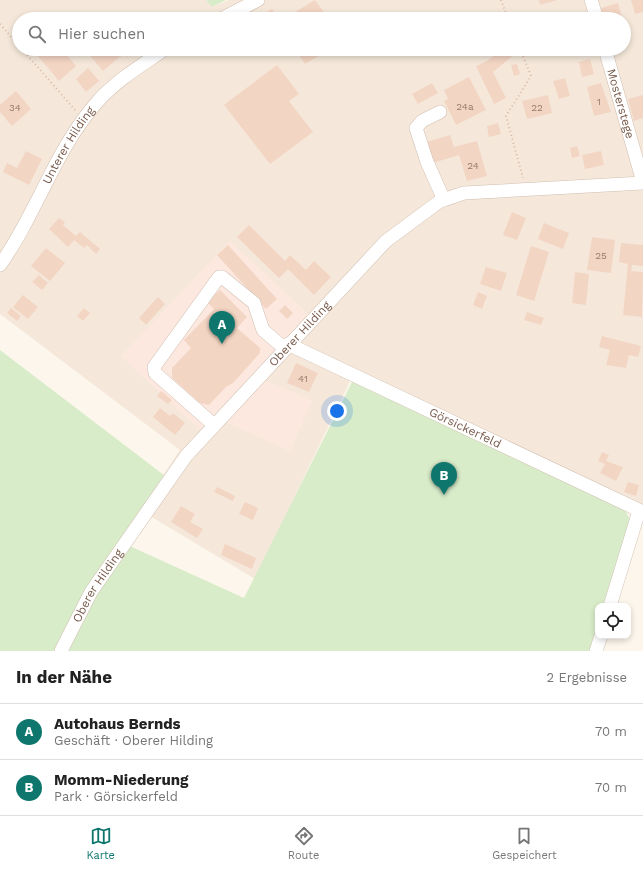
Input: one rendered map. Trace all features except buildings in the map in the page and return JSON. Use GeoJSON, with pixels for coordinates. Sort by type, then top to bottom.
{"type":"FeatureCollection","features":[{"type":"Feature","properties":{"kind":"street"},"geometry":{"type":"LineString","coordinates":[[235,12],[258,0]]}},
{"type":"Feature","properties":{"kind":"street"},"geometry":{"type":"LineString","coordinates":[[591,0],[595,12]]}},
{"type":"Feature","properties":{"kind":"street","name":"Unterer Hilding"},"geometry":{"type":"LineString","coordinates":[[0,265],[16,242],[55,164],[83,120],[99,100],[126,77],[155,56]]}},
{"type":"Feature","properties":{"kind":"street","name":"Mosterstege"},"geometry":{"type":"LineString","coordinates":[[607,56],[643,182]]}},
{"type":"Feature","properties":{"kind":"street"},"geometry":{"type":"LineString","coordinates":[[440,112],[422,120],[416,128],[427,162],[444,200]]}},
{"type":"Feature","properties":{"kind":"street","name":"Oberer Hilding"},"geometry":{"type":"LineString","coordinates":[[61,651],[91,592],[186,456],[286,346],[386,241],[444,200],[464,193],[643,182]]}},
{"type":"Feature","properties":{"kind":"street","name":"Görsickerfeld"},"geometry":{"type":"LineString","coordinates":[[214,425],[155,373],[154,367],[219,277],[222,277],[254,303],[263,330],[286,346],[641,511]]}},
{"type":"Feature","properties":{"kind":"street"},"geometry":{"type":"LineString","coordinates":[[611,603],[641,511]]}},
{"type":"Feature","properties":{"kind":"street"},"geometry":{"type":"LineString","coordinates":[[596,651],[600,639]]}},
{"type":"Feature","properties":{"kind":"path"},"geometry":{"type":"LineString","coordinates":[[501,0],[505,12]]}},
{"type":"Feature","properties":{"kind":"path"},"geometry":{"type":"LineString","coordinates":[[0,24],[12,38]]}},
{"type":"Feature","properties":{"kind":"path"},"geometry":{"type":"LineString","coordinates":[[28,56],[83,120]]}},
{"type":"Feature","properties":{"kind":"path"},"geometry":{"type":"LineString","coordinates":[[523,56],[531,76],[506,116],[526,189]]}},
{"type":"Feature","properties":{"kind":"shaded area"},"geometry":{"type":"Polygon","coordinates":[[[0,0],[206,0],[212,7],[229,0],[643,0],[643,510],[353,375],[255,579],[140,510],[180,450],[0,314],[0,0]]]}},
{"type":"Feature","properties":{"kind":"shaded area"},"geometry":{"type":"Polygon","coordinates":[[[230,241],[308,314],[200,430],[121,356],[230,241]]]}},
{"type":"Feature","properties":{"kind":"shaded area"},"geometry":{"type":"Polygon","coordinates":[[[263,379],[312,401],[290,451],[226,422],[263,379]]]}},
{"type":"Feature","properties":{"kind":"green space"},"geometry":{"type":"Polygon","coordinates":[[[206,0],[226,0],[212,7],[206,0]]]}},
{"type":"Feature","properties":{"kind":"green space"},"geometry":{"type":"Polygon","coordinates":[[[0,350],[169,479],[123,543],[244,598],[353,380],[625,510],[630,519],[606,603],[595,603],[595,638],[591,651],[0,651],[0,350]]]}},
{"type":"Feature","properties":{"kind":"place","name":"Autohaus Bernds"},"geometry":{"type":"Point","coordinates":[222,344]}},
{"type":"Feature","properties":{"kind":"place","name":"Momm-Niederung"},"geometry":{"type":"Point","coordinates":[444,495]}}]}
